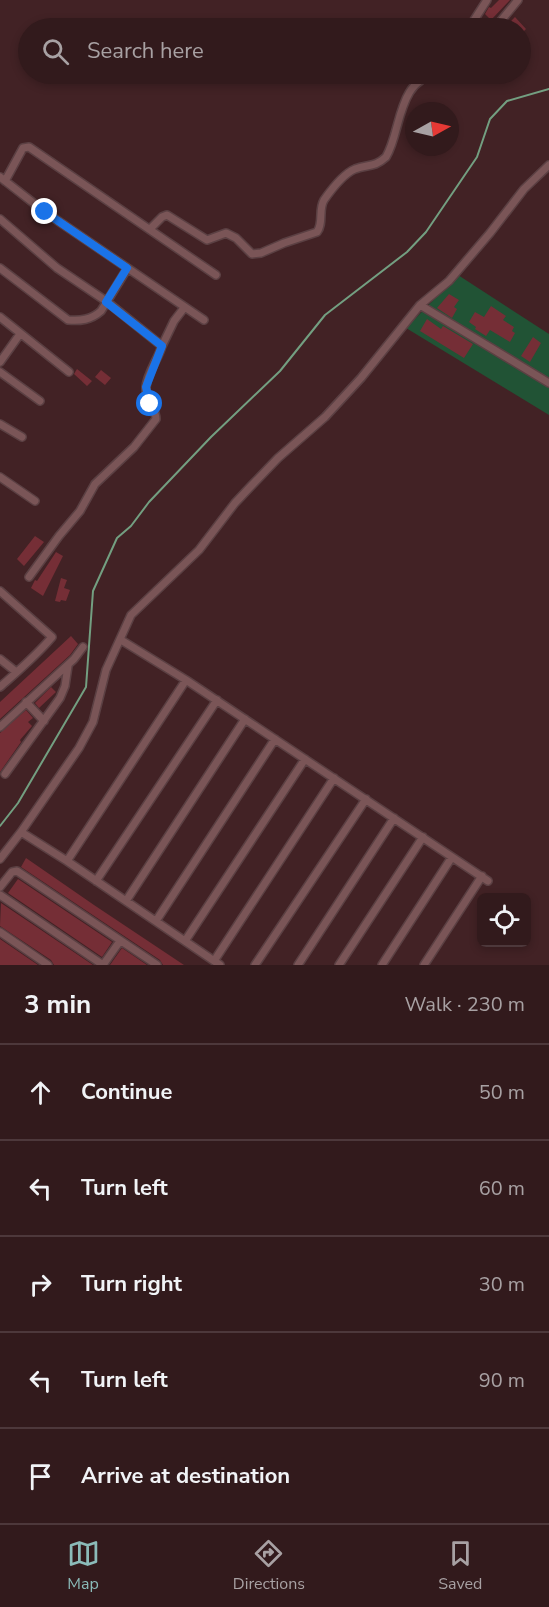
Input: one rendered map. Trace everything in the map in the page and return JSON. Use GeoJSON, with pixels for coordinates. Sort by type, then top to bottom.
{"type":"FeatureCollection","features":[{"type":"Feature","properties":{"kind":"street"},"geometry":{"type":"LineString","coordinates":[[475,18],[487,0]]}},
{"type":"Feature","properties":{"kind":"street"},"geometry":{"type":"LineString","coordinates":[[503,18],[518,0]]}},
{"type":"Feature","properties":{"kind":"street"},"geometry":{"type":"LineString","coordinates":[[150,229],[167,215],[207,240],[221,233],[231,235],[252,254],[267,251],[317,232],[321,224],[322,203],[344,177],[355,169],[378,164],[386,157],[409,94],[416,84]]}},
{"type":"Feature","properties":{"kind":"street"},"geometry":{"type":"LineString","coordinates":[[204,320],[45,212],[3,179],[24,148],[29,147],[216,275]]}},
{"type":"Feature","properties":{"kind":"street"},"geometry":{"type":"LineString","coordinates":[[0,859],[79,748],[100,698],[106,670],[131,615],[199,550],[236,503],[272,465],[325,417],[361,378],[420,305],[449,281],[524,189],[549,165]]}},
{"type":"Feature","properties":{"kind":"street"},"geometry":{"type":"LineString","coordinates":[[0,219],[57,268],[106,302],[162,346]]}},
{"type":"Feature","properties":{"kind":"street"},"geometry":{"type":"LineString","coordinates":[[0,268],[68,320],[80,321],[95,316],[127,268]]}},
{"type":"Feature","properties":{"kind":"street"},"geometry":{"type":"LineString","coordinates":[[420,305],[549,383]]}},
{"type":"Feature","properties":{"kind":"street"},"geometry":{"type":"LineString","coordinates":[[29,577],[80,511],[95,484],[134,447],[156,419],[156,411],[150,404],[146,387],[174,321],[184,308]]}},
{"type":"Feature","properties":{"kind":"street"},"geometry":{"type":"LineString","coordinates":[[0,317],[69,372]]}},
{"type":"Feature","properties":{"kind":"street"},"geometry":{"type":"LineString","coordinates":[[0,362],[20,334]]}},
{"type":"Feature","properties":{"kind":"street"},"geometry":{"type":"LineString","coordinates":[[0,372],[40,400]]}},
{"type":"Feature","properties":{"kind":"street"},"geometry":{"type":"LineString","coordinates":[[0,424],[22,437]]}},
{"type":"Feature","properties":{"kind":"street"},"geometry":{"type":"LineString","coordinates":[[0,477],[35,501]]}},
{"type":"Feature","properties":{"kind":"street"},"geometry":{"type":"LineString","coordinates":[[0,591],[53,636],[39,653],[15,671],[0,687]]}},
{"type":"Feature","properties":{"kind":"street"},"geometry":{"type":"LineString","coordinates":[[120,640],[217,700],[485,879],[424,965]]}},
{"type":"Feature","properties":{"kind":"street"},"geometry":{"type":"LineString","coordinates":[[0,727],[68,666],[83,647]]}},
{"type":"Feature","properties":{"kind":"street"},"geometry":{"type":"LineString","coordinates":[[0,658],[15,671]]}},
{"type":"Feature","properties":{"kind":"street"},"geometry":{"type":"LineString","coordinates":[[5,774],[60,698],[65,686],[68,666]]}},
{"type":"Feature","properties":{"kind":"street"},"geometry":{"type":"LineString","coordinates":[[67,861],[186,680]]}},
{"type":"Feature","properties":{"kind":"street"},"geometry":{"type":"LineString","coordinates":[[96,881],[217,700]]}},
{"type":"Feature","properties":{"kind":"street"},"geometry":{"type":"LineString","coordinates":[[26,702],[44,720]]}},
{"type":"Feature","properties":{"kind":"street"},"geometry":{"type":"LineString","coordinates":[[126,901],[245,719]]}},
{"type":"Feature","properties":{"kind":"street"},"geometry":{"type":"LineString","coordinates":[[156,921],[275,739]]}},
{"type":"Feature","properties":{"kind":"street"},"geometry":{"type":"LineString","coordinates":[[185,941],[305,759]]}},
{"type":"Feature","properties":{"kind":"street"},"geometry":{"type":"LineString","coordinates":[[21,832],[217,963],[334,778]]}},
{"type":"Feature","properties":{"kind":"street"},"geometry":{"type":"LineString","coordinates":[[255,965],[366,799]]}},
{"type":"Feature","properties":{"kind":"street"},"geometry":{"type":"LineString","coordinates":[[298,965],[394,818]]}},
{"type":"Feature","properties":{"kind":"street"},"geometry":{"type":"LineString","coordinates":[[339,965],[423,837]]}},
{"type":"Feature","properties":{"kind":"street"},"geometry":{"type":"LineString","coordinates":[[382,965],[452,857]]}},
{"type":"Feature","properties":{"kind":"street"},"geometry":{"type":"LineString","coordinates":[[0,887],[12,872],[17,871],[157,965]]}},
{"type":"Feature","properties":{"kind":"street"},"geometry":{"type":"LineString","coordinates":[[0,895],[103,965],[120,941]]}},
{"type":"Feature","properties":{"kind":"street"},"geometry":{"type":"LineString","coordinates":[[0,932],[48,965]]}},
{"type":"Feature","properties":{"kind":"green space"},"geometry":{"type":"Polygon","coordinates":[[[458,275],[549,334],[549,415],[406,328],[458,275]]]}},
{"type":"Feature","properties":{"kind":"building"},"geometry":{"type":"Polygon","coordinates":[[[499,0],[510,0],[493,18],[489,18],[485,14],[489,7],[491,8],[499,0]]]}},
{"type":"Feature","properties":{"kind":"building"},"geometry":{"type":"Polygon","coordinates":[[[449,294],[459,300],[454,307],[457,309],[452,318],[437,308],[449,294]]]}},
{"type":"Feature","properties":{"kind":"building"},"geometry":{"type":"Polygon","coordinates":[[[491,306],[506,316],[503,320],[514,327],[512,331],[515,333],[510,342],[490,330],[486,336],[469,322],[475,312],[484,317],[491,306]]]}},
{"type":"Feature","properties":{"kind":"building"},"geometry":{"type":"Polygon","coordinates":[[[427,319],[441,329],[443,326],[473,344],[464,358],[420,331],[427,319]]]}},
{"type":"Feature","properties":{"kind":"building"},"geometry":{"type":"Polygon","coordinates":[[[533,337],[541,343],[530,362],[521,356],[533,337]]]}},
{"type":"Feature","properties":{"kind":"building"},"geometry":{"type":"Polygon","coordinates":[[[77,369],[92,381],[87,386],[74,374],[77,369]]]}},
{"type":"Feature","properties":{"kind":"building"},"geometry":{"type":"Polygon","coordinates":[[[101,370],[111,378],[105,385],[95,377],[101,370]]]}},
{"type":"Feature","properties":{"kind":"building"},"geometry":{"type":"Polygon","coordinates":[[[35,536],[44,542],[24,566],[17,559],[35,536]]]}},
{"type":"Feature","properties":{"kind":"building"},"geometry":{"type":"Polygon","coordinates":[[[56,552],[63,556],[43,596],[31,588],[56,552]]]}},
{"type":"Feature","properties":{"kind":"building"},"geometry":{"type":"Polygon","coordinates":[[[61,578],[67,580],[64,588],[70,590],[66,601],[61,600],[60,602],[55,601],[61,578]]]}},
{"type":"Feature","properties":{"kind":"building"},"geometry":{"type":"Polygon","coordinates":[[[71,636],[78,644],[70,655],[0,719],[0,702],[71,636]]]}},
{"type":"Feature","properties":{"kind":"building"},"geometry":{"type":"Polygon","coordinates":[[[51,687],[56,692],[39,708],[35,703],[51,687]]]}},
{"type":"Feature","properties":{"kind":"building"},"geometry":{"type":"Polygon","coordinates":[[[26,710],[33,718],[28,722],[32,726],[20,740],[21,742],[0,772],[0,733],[26,710]]]}},
{"type":"Feature","properties":{"kind":"building"},"geometry":{"type":"Polygon","coordinates":[[[26,858],[184,965],[163,965],[160,960],[21,867],[26,858]]]}},
{"type":"Feature","properties":{"kind":"building"},"geometry":{"type":"Polygon","coordinates":[[[18,879],[112,942],[102,957],[8,893],[18,879]]]}},
{"type":"Feature","properties":{"kind":"building"},"geometry":{"type":"Polygon","coordinates":[[[1,903],[93,965],[54,965],[51,960],[0,926],[1,903]]]}},
{"type":"Feature","properties":{"kind":"building"},"geometry":{"type":"Polygon","coordinates":[[[0,939],[38,965],[0,965],[0,939]]]}},
{"type":"Feature","properties":{"kind":"building"},"geometry":{"type":"Polygon","coordinates":[[[122,948],[147,965],[110,965],[122,948]]]}},
{"type":"Feature","properties":{"kind":"waterway"},"geometry":{"type":"LineString","coordinates":[[0,826],[18,803],[86,687],[93,591],[117,538],[131,526],[149,502],[211,437],[280,371],[325,315],[407,252],[426,232],[477,157],[490,119],[507,101],[549,89]]}},
{"type":"Feature","properties":{"kind":"route"},"geometry":{"type":"LineString","coordinates":[[45,212],[127,268],[106,302],[162,346],[146,387],[150,404]]}}]}
